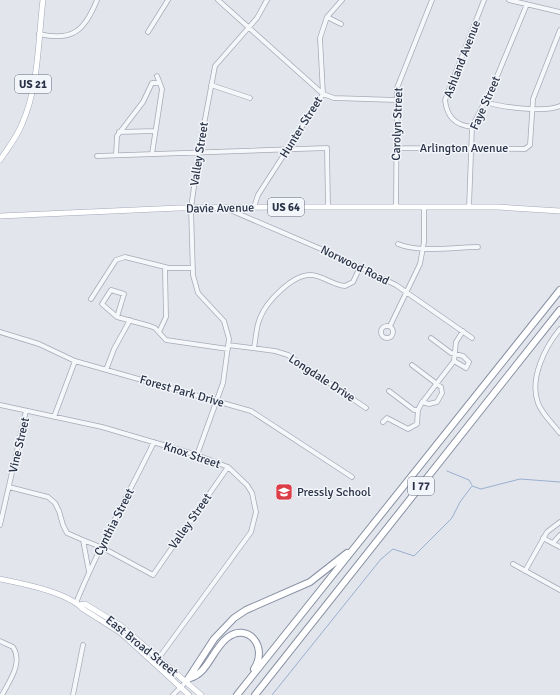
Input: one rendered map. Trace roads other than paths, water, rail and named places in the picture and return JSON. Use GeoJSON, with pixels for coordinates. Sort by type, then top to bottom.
{"type":"FeatureCollection","features":[{"type":"Feature","properties":{"kind":"highway","name":"I 77"},"geometry":{"type":"LineString","coordinates":[[236,695],[560,290]]}},
{"type":"Feature","properties":{"kind":"highway","name":"I 77"},"geometry":{"type":"LineString","coordinates":[[256,695],[281,661],[560,310]]}},
{"type":"Feature","properties":{"kind":"highway"},"geometry":{"type":"LineString","coordinates":[[188,680],[214,639],[234,618],[246,610],[310,582],[353,549]]}},
{"type":"Feature","properties":{"kind":"highway"},"geometry":{"type":"LineString","coordinates":[[188,680],[198,676],[226,639],[233,634],[249,636],[256,641],[260,648],[259,656],[257,664],[236,695]]}},
{"type":"Feature","properties":{"kind":"main road","name":"US 21"},"geometry":{"type":"LineString","coordinates":[[0,160],[16,137],[28,108],[34,80],[44,0]]}},
{"type":"Feature","properties":{"kind":"main road","name":"Davie Avenue"},"geometry":{"type":"LineString","coordinates":[[0,216],[191,208],[254,207],[469,207],[560,211]]}},
{"type":"Feature","properties":{"kind":"main road","name":"East Broad Street"},"geometry":{"type":"LineString","coordinates":[[0,579],[50,592],[78,604],[121,633],[190,695]]}},
{"type":"Feature","properties":{"kind":"main road","name":"East Broad Street"},"geometry":{"type":"LineString","coordinates":[[78,604],[85,604],[121,626],[158,659],[188,680],[201,695]]}},
{"type":"Feature","properties":{"kind":"street"},"geometry":{"type":"LineString","coordinates":[[39,34],[58,37],[76,33],[88,20],[97,0]]}},
{"type":"Feature","properties":{"kind":"street"},"geometry":{"type":"LineString","coordinates":[[148,32],[168,0]]}},
{"type":"Feature","properties":{"kind":"street"},"geometry":{"type":"LineString","coordinates":[[218,0],[323,94],[334,98],[396,100]]}},
{"type":"Feature","properties":{"kind":"street","name":"Valley Street"},"geometry":{"type":"LineString","coordinates":[[197,455],[223,383],[228,347],[228,330],[224,321],[198,293],[195,284],[191,208],[199,151],[215,66],[257,18],[267,0]]}},
{"type":"Feature","properties":{"kind":"street","name":"Hunter Street"},"geometry":{"type":"LineString","coordinates":[[254,207],[258,195],[323,94],[320,38],[327,17],[342,0]]}},
{"type":"Feature","properties":{"kind":"street","name":"Carolyn Street"},"geometry":{"type":"LineString","coordinates":[[396,207],[396,100],[401,76],[432,0]]}},
{"type":"Feature","properties":{"kind":"street","name":"Ashland Avenue"},"geometry":{"type":"LineString","coordinates":[[472,127],[455,122],[446,109],[445,100],[484,0]]}},
{"type":"Feature","properties":{"kind":"street"},"geometry":{"type":"LineString","coordinates":[[509,0],[560,12]]}},
{"type":"Feature","properties":{"kind":"street","name":"Faye Street"},"geometry":{"type":"LineString","coordinates":[[469,207],[470,148],[472,127],[485,102],[527,4]]}},
{"type":"Feature","properties":{"kind":"street"},"geometry":{"type":"LineString","coordinates":[[327,17],[340,24]]}},
{"type":"Feature","properties":{"kind":"street"},"geometry":{"type":"LineString","coordinates":[[532,108],[535,92],[560,30]]}},
{"type":"Feature","properties":{"kind":"street"},"geometry":{"type":"LineString","coordinates":[[152,154],[154,131],[162,89],[158,76]]}},
{"type":"Feature","properties":{"kind":"street"},"geometry":{"type":"LineString","coordinates":[[116,155],[116,140],[119,132],[142,102],[152,83],[159,83]]}},
{"type":"Feature","properties":{"kind":"street"},"geometry":{"type":"LineString","coordinates":[[211,85],[250,98]]}},
{"type":"Feature","properties":{"kind":"street"},"geometry":{"type":"LineString","coordinates":[[485,102],[503,107],[532,108],[560,106]]}},
{"type":"Feature","properties":{"kind":"street","name":"Arlington Avenue"},"geometry":{"type":"LineString","coordinates":[[396,148],[525,149],[530,145],[532,108]]}},
{"type":"Feature","properties":{"kind":"street"},"geometry":{"type":"LineString","coordinates":[[119,132],[154,131]]}},
{"type":"Feature","properties":{"kind":"street"},"geometry":{"type":"LineString","coordinates":[[97,156],[199,151],[327,148],[328,207]]}},
{"type":"Feature","properties":{"kind":"street"},"geometry":{"type":"LineString","coordinates":[[390,326],[420,264],[423,248],[424,207]]}},
{"type":"Feature","properties":{"kind":"street","name":"Norwood Road"},"geometry":{"type":"LineString","coordinates":[[230,208],[230,210],[360,267],[406,291],[472,338]]}},
{"type":"Feature","properties":{"kind":"street"},"geometry":{"type":"LineString","coordinates":[[398,244],[406,248],[478,247]]}},
{"type":"Feature","properties":{"kind":"street"},"geometry":{"type":"LineString","coordinates":[[91,299],[113,265],[120,258],[126,257],[165,267],[193,268]]}},
{"type":"Feature","properties":{"kind":"street"},"geometry":{"type":"LineString","coordinates":[[159,332],[166,317],[165,267]]}},
{"type":"Feature","properties":{"kind":"street"},"geometry":{"type":"LineString","coordinates":[[254,348],[260,317],[268,304],[288,283],[308,275],[321,277],[345,286],[353,282],[360,267]]}},
{"type":"Feature","properties":{"kind":"street"},"geometry":{"type":"LineString","coordinates":[[111,290],[124,294],[118,317],[102,304],[111,290]]}},
{"type":"Feature","properties":{"kind":"street","name":"Longdale Drive"},"geometry":{"type":"LineString","coordinates":[[118,317],[150,326],[159,332],[166,340],[275,351],[300,362],[366,408]]}},
{"type":"Feature","properties":{"kind":"street"},"geometry":{"type":"LineString","coordinates":[[106,370],[114,349],[130,320]]}},
{"type":"Feature","properties":{"kind":"street"},"geometry":{"type":"LineString","coordinates":[[560,329],[543,356],[536,395],[543,412],[560,433]]}},
{"type":"Feature","properties":{"kind":"street"},"geometry":{"type":"LineString","coordinates":[[383,422],[388,418],[408,429],[417,424],[418,410],[422,402],[454,361],[456,354],[456,342],[463,331]]}},
{"type":"Feature","properties":{"kind":"street","name":"Forest Park Drive"},"geometry":{"type":"LineString","coordinates":[[0,332],[39,344],[75,361],[251,411],[352,477]]}},
{"type":"Feature","properties":{"kind":"street"},"geometry":{"type":"LineString","coordinates":[[432,338],[451,353],[463,356],[470,362],[466,368],[454,361]]}},
{"type":"Feature","properties":{"kind":"street"},"geometry":{"type":"LineString","coordinates":[[54,417],[75,361]]}},
{"type":"Feature","properties":{"kind":"street"},"geometry":{"type":"LineString","coordinates":[[412,365],[441,387],[442,393],[437,402],[429,404],[422,402]]}},
{"type":"Feature","properties":{"kind":"street"},"geometry":{"type":"LineString","coordinates":[[389,391],[414,410],[418,410]]}},
{"type":"Feature","properties":{"kind":"street","name":"Knox Street"},"geometry":{"type":"LineString","coordinates":[[0,405],[102,427],[197,455],[228,467],[247,484],[252,493],[256,512],[255,522],[251,532],[158,659]]}},
{"type":"Feature","properties":{"kind":"street","name":"Vine Street"},"geometry":{"type":"LineString","coordinates":[[0,525],[26,411]]}},
{"type":"Feature","properties":{"kind":"street","name":"Cynthia Street"},"geometry":{"type":"LineString","coordinates":[[78,604],[89,572],[103,548],[154,442]]}},
{"type":"Feature","properties":{"kind":"street","name":"Valley Street"},"geometry":{"type":"LineString","coordinates":[[103,548],[153,575],[228,467]]}},
{"type":"Feature","properties":{"kind":"street"},"geometry":{"type":"LineString","coordinates":[[9,487],[48,497],[55,503],[60,511],[63,525],[67,533],[103,548]]}},
{"type":"Feature","properties":{"kind":"street"},"geometry":{"type":"LineString","coordinates":[[525,571],[543,538],[551,528],[560,522]]}},
{"type":"Feature","properties":{"kind":"street"},"geometry":{"type":"LineString","coordinates":[[553,543],[560,535]]}},
{"type":"Feature","properties":{"kind":"street"},"geometry":{"type":"LineString","coordinates":[[543,538],[560,547]]}},
{"type":"Feature","properties":{"kind":"street"},"geometry":{"type":"LineString","coordinates":[[83,540],[89,572]]}},
{"type":"Feature","properties":{"kind":"street"},"geometry":{"type":"LineString","coordinates":[[513,564],[560,590]]}},
{"type":"Feature","properties":{"kind":"street"},"geometry":{"type":"LineString","coordinates":[[0,641],[12,647],[17,658],[15,671],[2,695]]}},
{"type":"Feature","properties":{"kind":"street"},"geometry":{"type":"LineString","coordinates":[[73,695],[83,645]]}},
{"type":"Feature","properties":{"kind":"street"},"geometry":{"type":"LineString","coordinates":[[173,695],[188,680]]}},
{"type":"Feature","properties":{"kind":"waterway"},"geometry":{"type":"LineString","coordinates":[[447,471],[469,480],[472,485]]}},
{"type":"Feature","properties":{"kind":"waterway"},"geometry":{"type":"LineString","coordinates":[[272,695],[381,559],[393,549],[414,556],[452,518],[460,502],[472,486],[481,489],[520,479],[560,482]]}},
{"type":"Feature","properties":{"kind":"place","name":"Pressly School"},"geometry":{"type":"Point","coordinates":[284,492]}}]}
